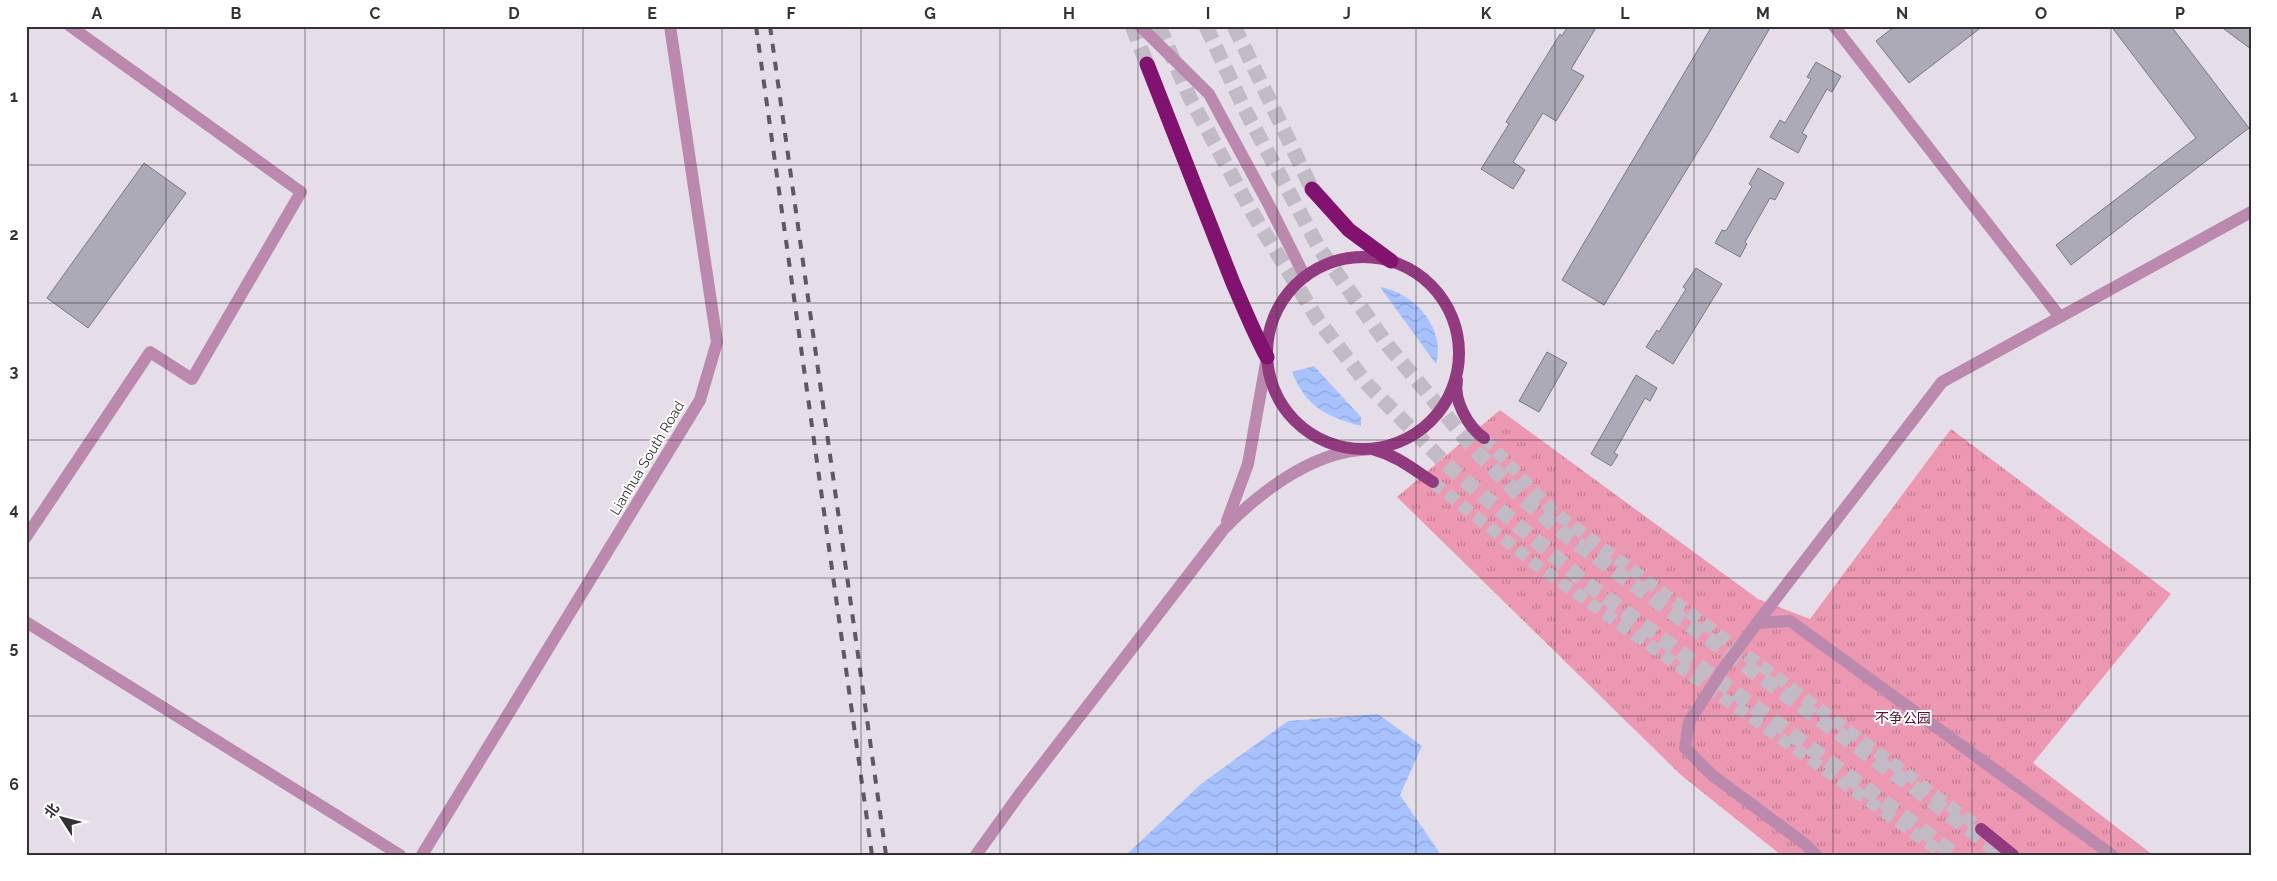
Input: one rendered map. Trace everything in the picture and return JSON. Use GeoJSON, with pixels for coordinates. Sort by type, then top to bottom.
{"type":"FeatureCollection","features":[{"type":"Feature","properties":{"kind":"highway"},"geometry":{"type":"LineString","coordinates":[[1147,64],[1233,283],[1246,310],[1249,324],[1267,357]]}},
{"type":"Feature","properties":{"kind":"highway"},"geometry":{"type":"LineString","coordinates":[[1312,189],[1350,230],[1391,261]]}},
{"type":"Feature","properties":{"kind":"main road"},"geometry":{"type":"LineString","coordinates":[[1433,482],[1392,454],[1373,449],[1350,449],[1335,446],[1318,439],[1292,418],[1274,390],[1267,357],[1270,328],[1280,304],[1305,277],[1327,264],[1342,259],[1360,257],[1391,261],[1415,272],[1431,284],[1442,298],[1456,327],[1459,347],[1456,386],[1467,420],[1484,438]]}},
{"type":"Feature","properties":{"kind":"main road"},"geometry":{"type":"LineString","coordinates":[[1373,449],[1404,440],[1424,427],[1445,403],[1457,374]]}},
{"type":"Feature","properties":{"kind":"main road"},"geometry":{"type":"LineString","coordinates":[[1980,829],[2013,855]]}},
{"type":"Feature","properties":{"kind":"street"},"geometry":{"type":"LineString","coordinates":[[26,537],[150,352],[192,379],[301,192],[70,26]]}},
{"type":"Feature","properties":{"kind":"street","name":"Lianhua South Road"},"geometry":{"type":"LineString","coordinates":[[422,855],[700,400],[717,342],[670,26]]}},
{"type":"Feature","properties":{"kind":"street"},"geometry":{"type":"LineString","coordinates":[[1140,26],[1209,94],[1270,207],[1305,277]]}},
{"type":"Feature","properties":{"kind":"street"},"geometry":{"type":"LineString","coordinates":[[1834,26],[2060,317]]}},
{"type":"Feature","properties":{"kind":"street"},"geometry":{"type":"LineString","coordinates":[[1816,855],[1805,844],[1712,775],[1685,748],[1689,722],[1723,668],[1942,382],[2251,212]]}},
{"type":"Feature","properties":{"kind":"street"},"geometry":{"type":"LineString","coordinates":[[1223,530],[1248,464],[1267,357]]}},
{"type":"Feature","properties":{"kind":"street"},"geometry":{"type":"LineString","coordinates":[[976,855],[1019,795],[1223,530],[1238,514],[1279,482],[1318,462],[1344,452],[1373,449]]}},
{"type":"Feature","properties":{"kind":"street"},"geometry":{"type":"LineString","coordinates":[[1757,623],[1790,621],[2112,855]]}},
{"type":"Feature","properties":{"kind":"street"},"geometry":{"type":"LineString","coordinates":[[26,622],[400,855]]}},
{"type":"Feature","properties":{"kind":"green space","name":"不争公园"},"geometry":{"type":"Polygon","coordinates":[[[1500,410],[1758,599],[1810,619],[1951,429],[2171,594],[2033,763],[2153,855],[1781,855],[1681,775],[1397,497],[1500,410]]]}},
{"type":"Feature","properties":{"kind":"water"},"geometry":{"type":"Polygon","coordinates":[[[1380,287],[1405,297],[1425,315],[1432,326],[1436,338],[1438,351],[1436,364],[1380,287]]]}},
{"type":"Feature","properties":{"kind":"water"},"geometry":{"type":"Polygon","coordinates":[[[1314,366],[1361,417],[1361,426],[1319,409],[1304,394],[1292,372],[1314,366]]]}},
{"type":"Feature","properties":{"kind":"water"},"geometry":{"type":"Polygon","coordinates":[[[1378,714],[1422,746],[1400,795],[1439,852],[1438,855],[1126,855],[1201,784],[1288,721],[1378,714]]]}},
{"type":"Feature","properties":{"kind":"building"},"geometry":{"type":"Polygon","coordinates":[[[1568,26],[1597,26],[1571,69],[1584,76],[1556,121],[1543,113],[1513,162],[1525,170],[1513,189],[1481,169],[1509,124],[1506,122],[1560,34],[1562,36],[1568,26]]]}},
{"type":"Feature","properties":{"kind":"building"},"geometry":{"type":"Polygon","coordinates":[[[1712,26],[1771,26],[1708,135],[1604,305],[1562,280],[1712,26]]]}},
{"type":"Feature","properties":{"kind":"building"},"geometry":{"type":"Polygon","coordinates":[[[1895,26],[1983,26],[1909,83],[1876,41],[1895,26]]]}},
{"type":"Feature","properties":{"kind":"building"},"geometry":{"type":"Polygon","coordinates":[[[2111,26],[2171,26],[2249,128],[2071,265],[2056,245],[2196,138],[2111,26]]]}},
{"type":"Feature","properties":{"kind":"building"},"geometry":{"type":"Polygon","coordinates":[[[2220,26],[2251,26],[2251,49],[2220,26]]]}},
{"type":"Feature","properties":{"kind":"building"},"geometry":{"type":"Polygon","coordinates":[[[1816,62],[1841,76],[1832,92],[1827,89],[1802,133],[1807,136],[1798,153],[1770,137],[1780,120],[1785,123],[1811,79],[1807,77],[1816,62]]]}},
{"type":"Feature","properties":{"kind":"building"},"geometry":{"type":"Polygon","coordinates":[[[144,163],[186,193],[88,328],[47,298],[144,163]]]}},
{"type":"Feature","properties":{"kind":"building"},"geometry":{"type":"Polygon","coordinates":[[[1758,168],[1784,183],[1775,200],[1770,198],[1745,242],[1747,244],[1740,257],[1715,243],[1722,230],[1726,231],[1752,186],[1749,184],[1758,168]]]}},
{"type":"Feature","properties":{"kind":"building"},"geometry":{"type":"Polygon","coordinates":[[[1696,268],[1722,284],[1673,364],[1646,347],[1657,330],[1659,332],[1686,289],[1683,287],[1696,268]]]}},
{"type":"Feature","properties":{"kind":"building"},"geometry":{"type":"Polygon","coordinates":[[[1547,352],[1567,363],[1539,412],[1519,401],[1547,352]]]}},
{"type":"Feature","properties":{"kind":"building"},"geometry":{"type":"Polygon","coordinates":[[[1636,375],[1657,388],[1650,401],[1645,398],[1614,453],[1618,455],[1611,466],[1591,454],[1636,375]]]}},
{"type":"Feature","properties":{"kind":"tunnel"},"geometry":{"type":"LineString","coordinates":[[1132,26],[1147,64]]}},
{"type":"Feature","properties":{"kind":"tunnel"},"geometry":{"type":"LineString","coordinates":[[1159,26],[1190,98],[1253,214],[1318,320],[1367,384],[1447,465],[1585,582],[1956,855]]}},
{"type":"Feature","properties":{"kind":"tunnel"},"geometry":{"type":"LineString","coordinates":[[1206,26],[1244,108],[1319,248],[1389,347],[1474,449],[1523,499],[1571,539],[1921,793],[2003,855]]}},
{"type":"Feature","properties":{"kind":"tunnel"},"geometry":{"type":"LineString","coordinates":[[1234,26],[1312,189]]}},
{"type":"Feature","properties":{"kind":"tunnel"},"geometry":{"type":"LineString","coordinates":[[1484,438],[1553,511],[1981,829]]}},
{"type":"Feature","properties":{"kind":"tunnel"},"geometry":{"type":"LineString","coordinates":[[1433,482],[1538,566],[1945,855]]}},
{"type":"Feature","properties":{"kind":"railway"},"geometry":{"type":"LineString","coordinates":[[756,26],[872,855]]}},
{"type":"Feature","properties":{"kind":"railway"},"geometry":{"type":"LineString","coordinates":[[770,26],[886,855]]}}]}
